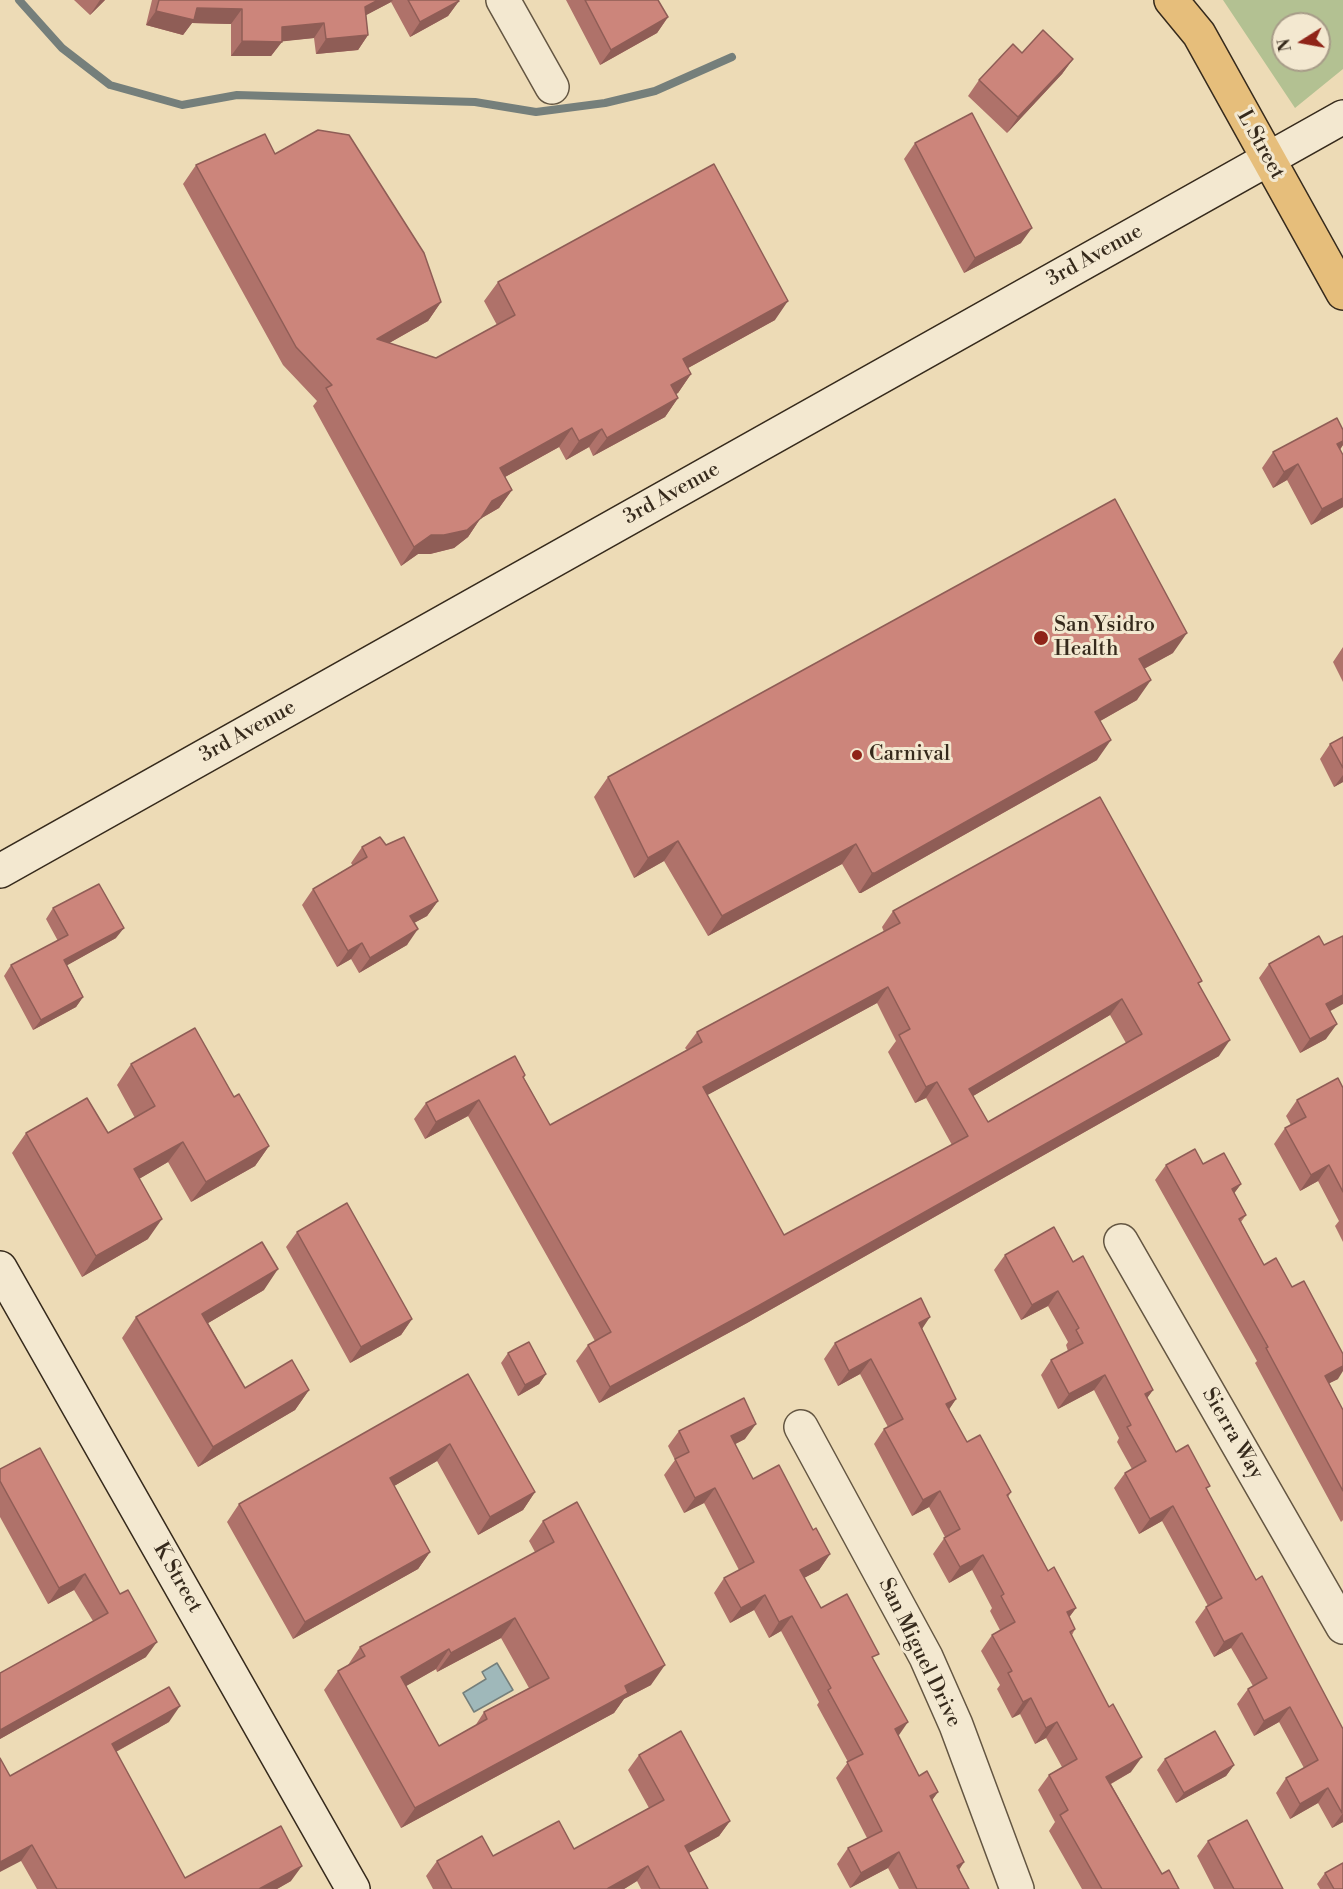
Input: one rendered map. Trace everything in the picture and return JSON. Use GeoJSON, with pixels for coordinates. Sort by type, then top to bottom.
{"type":"FeatureCollection","features":[{"type":"Feature","properties":{"kind":"main road","name":"L Street"},"geometry":{"type":"LineString","coordinates":[[1171,0],[1199,34],[1343,293]]}},
{"type":"Feature","properties":{"kind":"street"},"geometry":{"type":"LineString","coordinates":[[503,0],[552,87]]}},
{"type":"Feature","properties":{"kind":"street","name":"3rd Avenue"},"geometry":{"type":"LineString","coordinates":[[0,871],[1343,117]]}},
{"type":"Feature","properties":{"kind":"street","name":"Sierra Way"},"geometry":{"type":"LineString","coordinates":[[1121,1241],[1343,1627]]}},
{"type":"Feature","properties":{"kind":"street","name":"K Street"},"geometry":{"type":"LineString","coordinates":[[0,1268],[353,1889]]}},
{"type":"Feature","properties":{"kind":"street","name":"San Miguel Drive"},"geometry":{"type":"LineString","coordinates":[[801,1427],[926,1657],[956,1725],[1017,1889]]}},
{"type":"Feature","properties":{"kind":"green space"},"geometry":{"type":"Polygon","coordinates":[[[1223,0],[1343,0],[1343,69],[1295,108],[1271,72],[1223,0]]]}},
{"type":"Feature","properties":{"kind":"water"},"geometry":{"type":"Polygon","coordinates":[[[497,1663],[513,1690],[474,1712],[463,1693],[486,1679],[482,1672],[497,1663]]]}},
{"type":"Feature","properties":{"kind":"building"},"geometry":{"type":"Polygon","coordinates":[[[159,0],[378,0],[365,7],[368,35],[326,39],[324,23],[282,27],[282,42],[242,41],[242,9],[197,8],[194,20],[156,11],[159,0]]]}},
{"type":"Feature","properties":{"kind":"building"},"geometry":{"type":"Polygon","coordinates":[[[408,0],[458,0],[459,1],[420,22],[408,0]]]}},
{"type":"Feature","properties":{"kind":"building"},"geometry":{"type":"Polygon","coordinates":[[[585,0],[658,0],[668,17],[611,50],[585,0]]]}},
{"type":"Feature","properties":{"kind":"building"},"geometry":{"type":"Polygon","coordinates":[[[1043,30],[1073,59],[1018,117],[979,80],[1013,44],[1022,53],[1043,30]]]}},
{"type":"Feature","properties":{"kind":"building"},"geometry":{"type":"Polygon","coordinates":[[[972,113],[1032,228],[975,258],[915,143],[972,113]]]}},
{"type":"Feature","properties":{"kind":"building"},"geometry":{"type":"Polygon","coordinates":[[[318,130],[349,135],[424,253],[441,302],[377,339],[436,358],[515,315],[498,282],[714,164],[788,301],[683,359],[691,374],[671,385],[678,398],[607,438],[602,429],[579,441],[572,428],[500,468],[512,490],[492,501],[481,518],[467,530],[431,535],[414,547],[326,388],[332,385],[296,347],[196,165],[265,134],[275,154],[318,130]]]}},
{"type":"Feature","properties":{"kind":"building"},"geometry":{"type":"Polygon","coordinates":[[[1337,418],[1343,430],[1343,441],[1337,444],[1343,455],[1343,498],[1322,509],[1298,464],[1284,472],[1273,452],[1337,418]]]}},
{"type":"Feature","properties":{"kind":"building"},"geometry":{"type":"Polygon","coordinates":[[[1115,499],[1187,633],[1139,659],[1151,680],[1095,712],[1111,740],[875,873],[872,873],[856,844],[722,916],[678,841],[648,858],[608,777],[1115,499]]]}},
{"type":"Feature","properties":{"kind":"building"},"geometry":{"type":"Polygon","coordinates":[[[1343,737],[1343,768],[1330,744],[1343,737]]]}},
{"type":"Feature","properties":{"kind":"building"},"geometry":{"type":"Polygon","coordinates":[[[1100,797],[1202,981],[1198,983],[1230,1040],[610,1387],[588,1345],[611,1332],[479,1100],[436,1122],[426,1103],[515,1056],[525,1075],[523,1077],[550,1125],[702,1042],[697,1032],[900,923],[893,911],[1100,797]],[[888,987],[703,1087],[784,1235],[968,1136],[937,1082],[926,1087],[899,1035],[910,1029],[888,987]],[[1122,999],[969,1089],[988,1122],[1142,1034],[1122,999]]]}},
{"type":"Feature","properties":{"kind":"building"},"geometry":{"type":"Polygon","coordinates":[[[380,837],[386,845],[404,837],[438,901],[410,916],[418,929],[370,958],[362,943],[348,951],[313,889],[367,857],[362,847],[380,837]]]}},
{"type":"Feature","properties":{"kind":"building"},"geometry":{"type":"Polygon","coordinates":[[[99,884],[124,928],[64,960],[83,997],[41,1020],[11,965],[68,935],[53,908],[99,884]]]}},
{"type":"Feature","properties":{"kind":"building"},"geometry":{"type":"Polygon","coordinates":[[[1319,936],[1324,945],[1343,936],[1343,995],[1326,1004],[1337,1024],[1310,1039],[1269,964],[1319,936]]]}},
{"type":"Feature","properties":{"kind":"building"},"geometry":{"type":"Polygon","coordinates":[[[195,1028],[234,1097],[239,1094],[269,1146],[206,1182],[183,1142],[134,1169],[162,1219],[96,1256],[26,1133],[87,1098],[108,1133],[155,1106],[131,1064],[195,1028]]]}},
{"type":"Feature","properties":{"kind":"building"},"geometry":{"type":"Polygon","coordinates":[[[1338,1078],[1343,1088],[1343,1192],[1329,1165],[1311,1175],[1285,1128],[1306,1117],[1297,1100],[1338,1078]]]}},
{"type":"Feature","properties":{"kind":"building"},"geometry":{"type":"Polygon","coordinates":[[[1195,1149],[1203,1164],[1224,1153],[1241,1184],[1232,1189],[1246,1215],[1239,1219],[1264,1265],[1276,1258],[1292,1287],[1304,1281],[1343,1354],[1343,1366],[1325,1376],[1343,1410],[1343,1491],[1266,1348],[1268,1347],[1166,1165],[1195,1149]]]}},
{"type":"Feature","properties":{"kind":"building"},"geometry":{"type":"Polygon","coordinates":[[[347,1203],[412,1319],[361,1347],[297,1232],[347,1203]]]}},
{"type":"Feature","properties":{"kind":"building"},"geometry":{"type":"Polygon","coordinates":[[[1054,1227],[1073,1262],[1083,1256],[1153,1390],[1145,1394],[1176,1452],[1188,1445],[1210,1486],[1206,1488],[1256,1580],[1262,1576],[1343,1729],[1342,1813],[1328,1788],[1300,1804],[1286,1778],[1318,1760],[1290,1707],[1264,1721],[1248,1689],[1267,1678],[1242,1633],[1224,1642],[1206,1607],[1222,1598],[1173,1506],[1150,1519],[1125,1473],[1146,1461],[1127,1427],[1131,1425],[1105,1375],[1069,1394],[1051,1360],[1083,1343],[1076,1330],[1079,1328],[1058,1291],[1032,1305],[1005,1255],[1054,1227]]]}},
{"type":"Feature","properties":{"kind":"building"},"geometry":{"type":"Polygon","coordinates":[[[262,1242],[278,1269],[202,1314],[245,1388],[292,1360],[309,1390],[213,1447],[136,1317],[262,1242]]]}},
{"type":"Feature","properties":{"kind":"building"},"geometry":{"type":"Polygon","coordinates":[[[921,1298],[930,1317],[919,1323],[956,1399],[946,1404],[967,1442],[980,1435],[1011,1492],[1007,1495],[1048,1571],[1054,1567],[1076,1608],[1067,1612],[1075,1629],[1070,1632],[1109,1707],[1113,1704],[1142,1757],[1106,1777],[1162,1874],[1169,1870],[1179,1889],[1102,1889],[1060,1815],[1068,1810],[1049,1775],[1077,1759],[1057,1722],[1046,1728],[1031,1698],[1023,1702],[1008,1673],[1012,1671],[992,1635],[1015,1622],[1001,1596],[1004,1594],[983,1555],[960,1567],[944,1538],[960,1529],[940,1491],[923,1500],[884,1429],[903,1419],[871,1359],[849,1371],[835,1343],[921,1298]]]}},
{"type":"Feature","properties":{"kind":"building"},"geometry":{"type":"Polygon","coordinates":[[[529,1342],[546,1374],[525,1385],[508,1353],[529,1342]]]}},
{"type":"Feature","properties":{"kind":"building"},"geometry":{"type":"Polygon","coordinates":[[[468,1374],[535,1492],[490,1517],[450,1444],[390,1478],[430,1552],[305,1622],[239,1504],[468,1374]]]}},
{"type":"Feature","properties":{"kind":"building"},"geometry":{"type":"Polygon","coordinates":[[[744,1398],[756,1424],[731,1436],[753,1479],[779,1465],[813,1530],[816,1528],[830,1554],[800,1570],[821,1608],[847,1594],[879,1654],[872,1657],[908,1722],[895,1729],[919,1776],[927,1771],[938,1792],[930,1796],[964,1862],[957,1866],[969,1889],[917,1889],[899,1852],[861,1873],[848,1848],[882,1831],[847,1762],[863,1754],[828,1690],[831,1688],[792,1616],[779,1622],[765,1595],[741,1608],[724,1578],[754,1562],[715,1488],[695,1498],[675,1459],[689,1452],[679,1431],[744,1398]]]}},
{"type":"Feature","properties":{"kind":"building"},"geometry":{"type":"Polygon","coordinates":[[[40,1448],[120,1594],[128,1590],[157,1642],[0,1730],[0,1673],[108,1613],[85,1574],[59,1588],[0,1481],[0,1469],[40,1448]]]}},
{"type":"Feature","properties":{"kind":"building"},"geometry":{"type":"Polygon","coordinates":[[[577,1502],[665,1665],[625,1686],[628,1693],[415,1808],[338,1671],[365,1656],[360,1647],[554,1542],[543,1521],[577,1502]],[[515,1618],[451,1653],[449,1649],[401,1677],[439,1746],[487,1719],[484,1712],[549,1678],[515,1618]]]}},
{"type":"Feature","properties":{"kind":"building"},"geometry":{"type":"Polygon","coordinates":[[[169,1687],[180,1706],[112,1744],[185,1878],[281,1826],[302,1866],[259,1889],[57,1889],[32,1845],[0,1862],[0,1758],[10,1776],[169,1687]]]}},
{"type":"Feature","properties":{"kind":"building"},"geometry":{"type":"Polygon","coordinates":[[[681,1731],[730,1821],[685,1846],[708,1889],[660,1889],[648,1866],[607,1889],[452,1889],[437,1861],[482,1836],[493,1856],[559,1821],[574,1849],[664,1800],[639,1755],[681,1731]]]}},
{"type":"Feature","properties":{"kind":"building"},"geometry":{"type":"Polygon","coordinates":[[[1215,1731],[1234,1765],[1184,1793],[1165,1759],[1215,1731]]]}},
{"type":"Feature","properties":{"kind":"building"},"geometry":{"type":"Polygon","coordinates":[[[1247,1820],[1283,1889],[1234,1889],[1208,1841],[1247,1820]]]}},
{"type":"Feature","properties":{"kind":"building"},"geometry":{"type":"Polygon","coordinates":[[[1343,1863],[1343,1889],[1334,1889],[1325,1873],[1343,1863]]]}},
{"type":"Feature","properties":{"kind":"waterway"},"geometry":{"type":"LineString","coordinates":[[19,0],[62,48],[110,85],[182,105],[237,95],[475,102],[536,112],[605,103],[655,91],[732,57]]}},
{"type":"Feature","properties":{"kind":"place","name":"San Ysidro Health"},"geometry":{"type":"Point","coordinates":[1041,638]}},
{"type":"Feature","properties":{"kind":"place","name":"Carnival"},"geometry":{"type":"Point","coordinates":[857,755]}}]}
